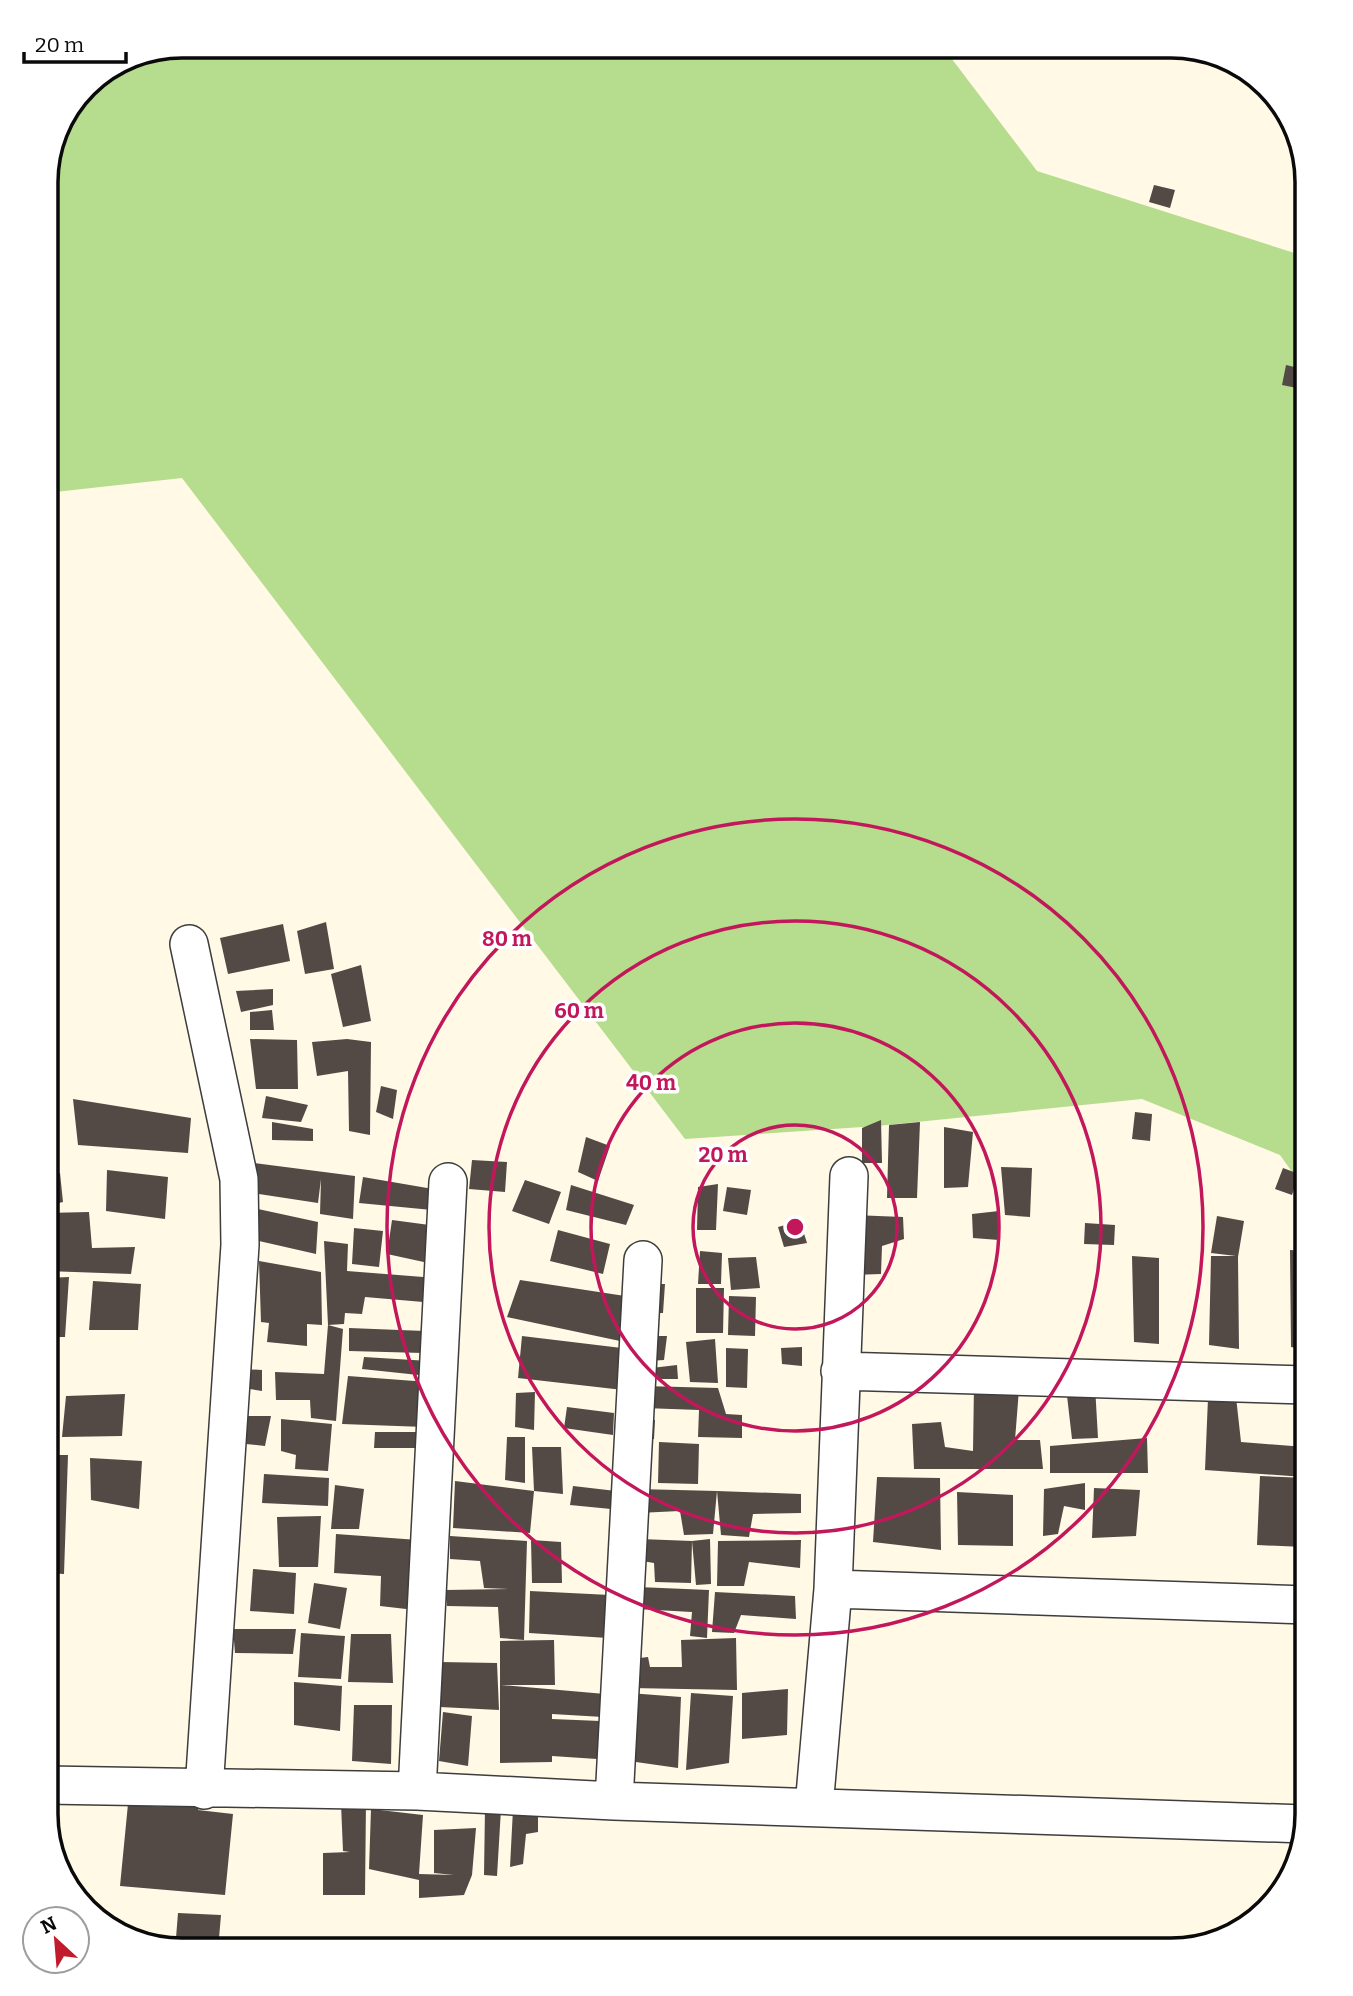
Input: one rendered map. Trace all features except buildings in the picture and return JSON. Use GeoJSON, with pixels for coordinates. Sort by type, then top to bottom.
{"type":"FeatureCollection","features":[{"type":"Feature","properties":{"kind":"street"},"geometry":{"type":"LineString","coordinates":[[188,944],[239,1179],[240,1245],[204,1790]]}},
{"type":"Feature","properties":{"kind":"street"},"geometry":{"type":"LineString","coordinates":[[814,1807],[833,1589],[849,1176]]}},
{"type":"Feature","properties":{"kind":"street"},"geometry":{"type":"LineString","coordinates":[[417,1791],[448,1182]]}},
{"type":"Feature","properties":{"kind":"street"},"geometry":{"type":"LineString","coordinates":[[614,1801],[643,1259]]}},
{"type":"Feature","properties":{"kind":"street"},"geometry":{"type":"LineString","coordinates":[[840,1371],[1295,1385]]}},
{"type":"Feature","properties":{"kind":"street"},"geometry":{"type":"LineString","coordinates":[[833,1589],[1295,1605]]}},
{"type":"Feature","properties":{"kind":"street"},"geometry":{"type":"LineString","coordinates":[[58,1785],[204,1790],[417,1791],[614,1801],[1294,1824]]}},
{"type":"Feature","properties":{"kind":"green space"},"geometry":{"type":"Polygon","coordinates":[[[951,58],[1037,171],[1295,253],[1295,1176],[1280,1155],[1142,1099],[877,1126],[685,1139],[182,478],[58,492],[58,173],[62,149],[83,106],[100,88],[134,67],[157,60],[951,58]]]}}]}
